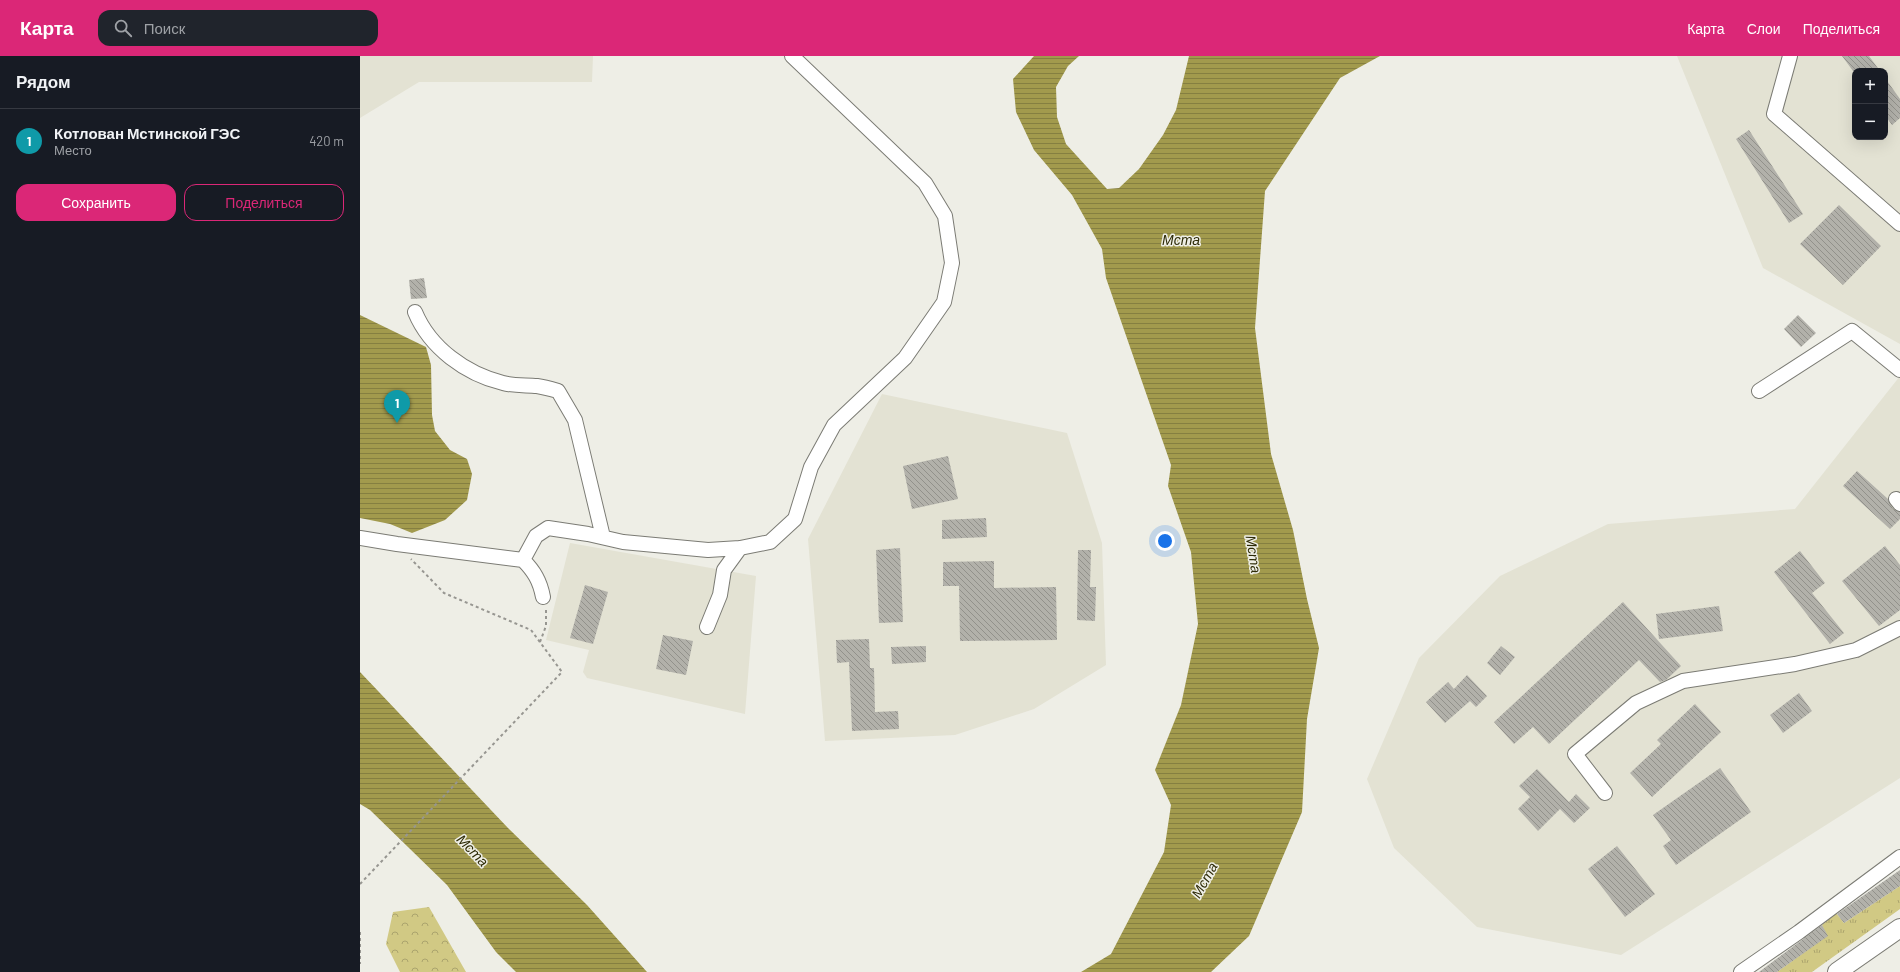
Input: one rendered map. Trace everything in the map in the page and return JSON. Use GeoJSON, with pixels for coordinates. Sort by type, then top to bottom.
{"type":"FeatureCollection","features":[{"type":"Feature","properties":{"kind":"main road"},"geometry":{"type":"LineString","coordinates":[[1837,972],[1855,966],[1900,928]]}},
{"type":"Feature","properties":{"kind":"street"},"geometry":{"type":"LineString","coordinates":[[523,560],[536,536],[548,528],[603,537],[623,542],[663,547],[708,550],[740,548],[770,542],[795,519],[812,467],[834,425],[906,358],[944,302],[952,263],[945,216],[925,183],[792,56]]}},
{"type":"Feature","properties":{"kind":"street"},"geometry":{"type":"LineString","coordinates":[[1790,56],[1774,114],[1900,224]]}},
{"type":"Feature","properties":{"kind":"street"},"geometry":{"type":"LineString","coordinates":[[415,312],[421,327],[438,348],[470,370],[504,384],[538,386],[558,391],[575,420],[603,537]]}},
{"type":"Feature","properties":{"kind":"street"},"geometry":{"type":"LineString","coordinates":[[1759,391],[1852,331],[1900,370]]}},
{"type":"Feature","properties":{"kind":"street"},"geometry":{"type":"LineString","coordinates":[[360,538],[523,560],[533,570],[541,586],[543,597]]}},
{"type":"Feature","properties":{"kind":"street"},"geometry":{"type":"LineString","coordinates":[[707,627],[720,595],[724,570],[740,548]]}},
{"type":"Feature","properties":{"kind":"street"},"geometry":{"type":"LineString","coordinates":[[1605,793],[1575,754],[1636,703],[1683,681],[1795,664],[1856,650],[1900,628]]}},
{"type":"Feature","properties":{"kind":"street"},"geometry":{"type":"LineString","coordinates":[[1741,972],[1799,932],[1900,857]]}},
{"type":"Feature","properties":{"kind":"path"},"geometry":{"type":"LineString","coordinates":[[360,884],[562,672],[531,630],[444,593],[397,544]]}},
{"type":"Feature","properties":{"kind":"path"},"geometry":{"type":"LineString","coordinates":[[540,642],[546,626],[547,614],[543,597]]}},
{"type":"Feature","properties":{"kind":"path"},"geometry":{"type":"LineString","coordinates":[[360,932],[360,964]]}},
{"type":"Feature","properties":{"kind":"shaded area"},"geometry":{"type":"Polygon","coordinates":[[[360,56],[593,56],[592,82],[419,82],[360,118],[360,56]]]}},
{"type":"Feature","properties":{"kind":"shaded area"},"geometry":{"type":"Polygon","coordinates":[[[1677,56],[1900,56],[1900,344],[1763,268],[1677,56]]]}},
{"type":"Feature","properties":{"kind":"shaded area"},"geometry":{"type":"Polygon","coordinates":[[[1900,376],[1900,778],[1621,955],[1477,927],[1394,848],[1367,779],[1419,658],[1500,576],[1608,524],[1795,509],[1900,376]]]}},
{"type":"Feature","properties":{"kind":"shaded area"},"geometry":{"type":"Polygon","coordinates":[[[882,394],[1067,433],[1102,543],[1106,665],[1034,709],[955,735],[825,741],[808,539],[882,394]]]}},
{"type":"Feature","properties":{"kind":"shaded area"},"geometry":{"type":"Polygon","coordinates":[[[570,543],[756,576],[745,714],[587,678],[583,672],[589,650],[546,640],[570,543]]]}},
{"type":"Feature","properties":{"kind":"green space"},"geometry":{"type":"Polygon","coordinates":[[[1900,886],[1900,909],[1812,972],[1777,972],[1827,936],[1822,925],[1836,913],[1844,923],[1900,886]]]}},
{"type":"Feature","properties":{"kind":"green space"},"geometry":{"type":"Polygon","coordinates":[[[429,907],[466,972],[400,972],[386,944],[393,912],[429,907]]]}},
{"type":"Feature","properties":{"kind":"water","name":"Мста"},"geometry":{"type":"Polygon","coordinates":[[[1034,56],[1079,56],[1068,66],[1056,87],[1057,117],[1066,144],[1107,189],[1119,188],[1139,169],[1163,135],[1176,110],[1189,56],[1380,56],[1340,78],[1265,191],[1255,328],[1271,454],[1293,530],[1319,648],[1307,719],[1302,812],[1249,936],[1211,972],[1081,972],[1111,954],[1164,852],[1171,805],[1155,770],[1181,705],[1198,624],[1191,552],[1168,486],[1171,465],[1106,278],[1102,249],[1072,195],[1034,150],[1016,112],[1013,79],[1034,56]]]}},
{"type":"Feature","properties":{"kind":"water"},"geometry":{"type":"Polygon","coordinates":[[[360,315],[426,347],[431,365],[432,415],[435,431],[450,450],[467,459],[472,474],[467,500],[445,520],[412,533],[390,524],[360,518],[360,315]]]}},
{"type":"Feature","properties":{"kind":"water","name":"Мста"},"geometry":{"type":"Polygon","coordinates":[[[360,672],[508,828],[587,905],[647,972],[516,972],[496,952],[447,885],[370,810],[360,804],[360,672]]]}},
{"type":"Feature","properties":{"kind":"building"},"geometry":{"type":"Polygon","coordinates":[[[1842,56],[1869,56],[1878,68],[1852,68],[1852,70],[1842,56]]]}},
{"type":"Feature","properties":{"kind":"building"},"geometry":{"type":"Polygon","coordinates":[[[1888,82],[1900,99],[1900,118],[1892,125],[1888,119],[1888,82]]]}},
{"type":"Feature","properties":{"kind":"building"},"geometry":{"type":"Polygon","coordinates":[[[1749,130],[1803,214],[1789,223],[1736,139],[1749,130]]]}},
{"type":"Feature","properties":{"kind":"building"},"geometry":{"type":"Polygon","coordinates":[[[1839,205],[1881,246],[1843,285],[1800,244],[1839,205]]]}},
{"type":"Feature","properties":{"kind":"building"},"geometry":{"type":"Polygon","coordinates":[[[424,278],[427,298],[411,299],[409,280],[424,278]]]}},
{"type":"Feature","properties":{"kind":"building"},"geometry":{"type":"Polygon","coordinates":[[[1798,315],[1816,333],[1801,347],[1784,329],[1798,315]]]}},
{"type":"Feature","properties":{"kind":"building"},"geometry":{"type":"Polygon","coordinates":[[[948,456],[958,499],[912,509],[903,466],[948,456]]]}},
{"type":"Feature","properties":{"kind":"building"},"geometry":{"type":"Polygon","coordinates":[[[1857,471],[1888,499],[1893,509],[1900,512],[1900,519],[1890,529],[1843,486],[1857,471]]]}},
{"type":"Feature","properties":{"kind":"building"},"geometry":{"type":"Polygon","coordinates":[[[986,518],[987,537],[942,539],[942,520],[986,518]]]}},
{"type":"Feature","properties":{"kind":"building"},"geometry":{"type":"Polygon","coordinates":[[[1885,546],[1900,565],[1900,610],[1879,626],[1842,581],[1885,546]]]}},
{"type":"Feature","properties":{"kind":"building"},"geometry":{"type":"Polygon","coordinates":[[[900,548],[903,622],[879,623],[876,550],[900,548]]]}},
{"type":"Feature","properties":{"kind":"building"},"geometry":{"type":"Polygon","coordinates":[[[1078,550],[1091,550],[1090,587],[1096,587],[1095,621],[1077,620],[1078,550]]]}},
{"type":"Feature","properties":{"kind":"building"},"geometry":{"type":"Polygon","coordinates":[[[1800,551],[1825,583],[1812,593],[1844,633],[1830,644],[1774,572],[1800,551]]]}},
{"type":"Feature","properties":{"kind":"building"},"geometry":{"type":"Polygon","coordinates":[[[994,561],[994,588],[1056,587],[1057,640],[960,641],[959,586],[943,586],[943,562],[994,561]]]}},
{"type":"Feature","properties":{"kind":"building"},"geometry":{"type":"Polygon","coordinates":[[[585,585],[608,592],[593,644],[570,638],[585,585]]]}},
{"type":"Feature","properties":{"kind":"building"},"geometry":{"type":"Polygon","coordinates":[[[1623,602],[1681,666],[1666,680],[1660,682],[1639,660],[1549,744],[1533,727],[1514,744],[1494,722],[1623,602]]]}},
{"type":"Feature","properties":{"kind":"building"},"geometry":{"type":"Polygon","coordinates":[[[1719,606],[1723,631],[1659,639],[1656,614],[1719,606]]]}},
{"type":"Feature","properties":{"kind":"building"},"geometry":{"type":"Polygon","coordinates":[[[663,635],[693,641],[686,675],[656,669],[663,635]]]}},
{"type":"Feature","properties":{"kind":"building"},"geometry":{"type":"Polygon","coordinates":[[[869,639],[870,668],[874,668],[875,712],[898,711],[899,729],[852,731],[849,662],[837,663],[836,640],[869,639]]]}},
{"type":"Feature","properties":{"kind":"building"},"geometry":{"type":"Polygon","coordinates":[[[926,646],[926,662],[892,664],[891,647],[926,646]]]}},
{"type":"Feature","properties":{"kind":"building"},"geometry":{"type":"Polygon","coordinates":[[[1501,646],[1515,657],[1500,675],[1487,663],[1501,646]]]}},
{"type":"Feature","properties":{"kind":"building"},"geometry":{"type":"Polygon","coordinates":[[[1467,675],[1487,696],[1476,707],[1470,701],[1445,723],[1426,702],[1448,682],[1454,689],[1467,675]]]}},
{"type":"Feature","properties":{"kind":"building"},"geometry":{"type":"Polygon","coordinates":[[[1799,693],[1812,711],[1783,733],[1770,715],[1799,693]]]}},
{"type":"Feature","properties":{"kind":"building"},"geometry":{"type":"Polygon","coordinates":[[[1695,704],[1721,732],[1652,797],[1630,773],[1661,744],[1657,740],[1695,704]]]}},
{"type":"Feature","properties":{"kind":"building"},"geometry":{"type":"Polygon","coordinates":[[[1720,768],[1751,812],[1676,865],[1663,846],[1671,840],[1653,815],[1720,768]]]}},
{"type":"Feature","properties":{"kind":"building"},"geometry":{"type":"Polygon","coordinates":[[[1537,769],[1569,802],[1576,794],[1590,808],[1574,823],[1560,809],[1538,831],[1518,809],[1530,797],[1519,786],[1537,769]]]}},
{"type":"Feature","properties":{"kind":"building"},"geometry":{"type":"Polygon","coordinates":[[[1617,846],[1655,894],[1625,917],[1588,869],[1617,846]]]}},
{"type":"Feature","properties":{"kind":"building"},"geometry":{"type":"Polygon","coordinates":[[[1900,870],[1900,886],[1844,923],[1837,914],[1900,870]]]}},
{"type":"Feature","properties":{"kind":"building"},"geometry":{"type":"Polygon","coordinates":[[[1822,925],[1828,936],[1777,972],[1759,972],[1822,925]]]}},
{"type":"Feature","properties":{"kind":"place","name":"Котлован Мстинской ГЭС"},"geometry":{"type":"Point","coordinates":[397,423]}}]}
